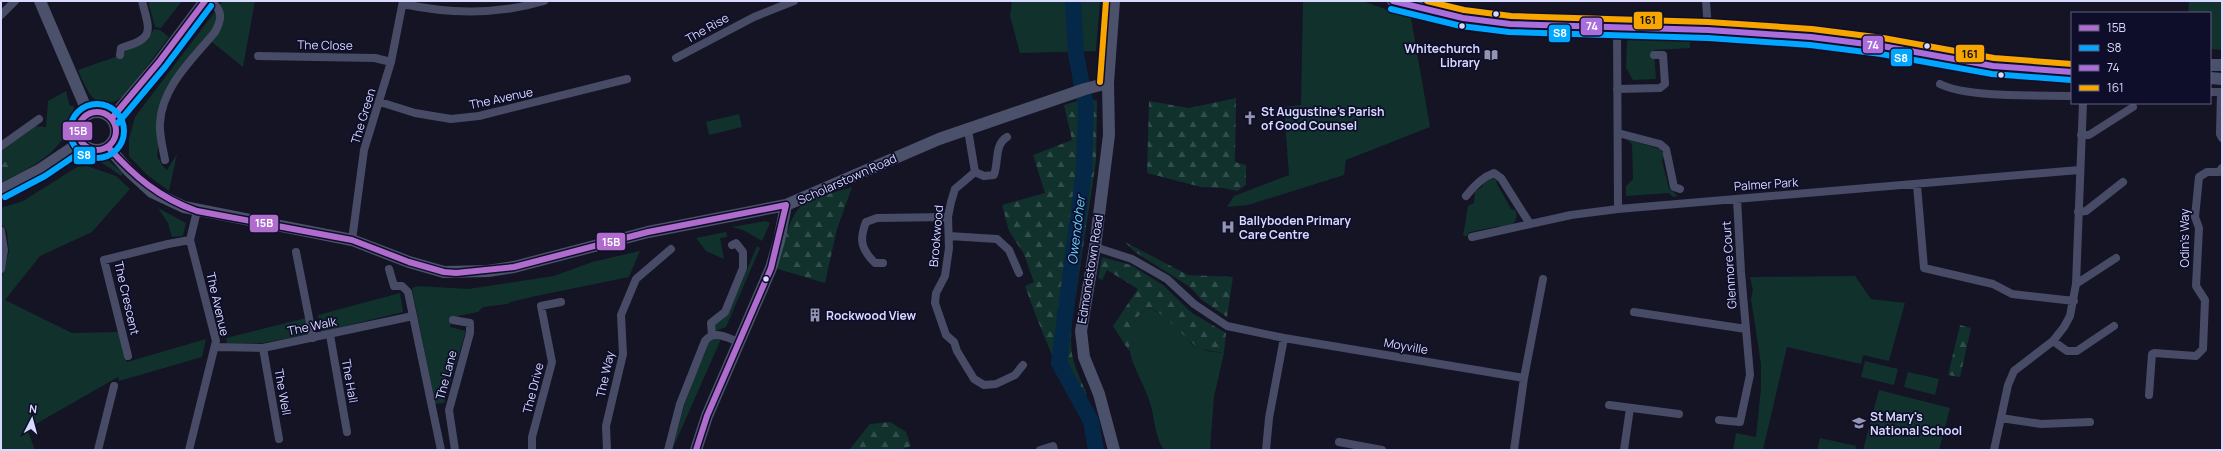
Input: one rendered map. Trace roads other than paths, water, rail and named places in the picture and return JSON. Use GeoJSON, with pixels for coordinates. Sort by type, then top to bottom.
{"type":"FeatureCollection","features":[{"type":"Feature","properties":{"kind":"main road"},"geometry":{"type":"LineString","coordinates":[[40,1],[88,113]]}},
{"type":"Feature","properties":{"kind":"main road"},"geometry":{"type":"LineString","coordinates":[[112,118],[159,62],[205,1]]}},
{"type":"Feature","properties":{"kind":"main road","name":"Edmondstown Road"},"geometry":{"type":"LineString","coordinates":[[1114,1],[1108,83],[1109,136],[1095,247],[1082,322],[1081,343],[1084,357],[1101,401],[1114,450]]}},
{"type":"Feature","properties":{"kind":"main road"},"geometry":{"type":"LineString","coordinates":[[1401,2],[1463,18],[1510,24],[1708,30],[1811,37],[1907,50],[1993,66],[2071,72]]}},
{"type":"Feature","properties":{"kind":"main road"},"geometry":{"type":"LineString","coordinates":[[2211,65],[2222,65]]}},
{"type":"Feature","properties":{"kind":"main road"},"geometry":{"type":"LineString","coordinates":[[2211,78],[2222,79]]}},
{"type":"Feature","properties":{"kind":"main road","name":"Scholarstown Road"},"geometry":{"type":"LineString","coordinates":[[108,147],[129,171],[152,192],[174,204],[197,211],[352,240],[436,270],[456,273],[488,271],[514,267],[648,232],[786,205],[917,148],[1083,89],[1108,83]]}},
{"type":"Feature","properties":{"kind":"main road"},"geometry":{"type":"LineString","coordinates":[[102,112],[112,118],[117,132],[114,141],[108,147],[95,150],[89,148],[81,142],[78,135],[78,126],[88,113],[102,112]]}},
{"type":"Feature","properties":{"kind":"main road"},"geometry":{"type":"LineString","coordinates":[[1,190],[41,169],[81,142]]}},
{"type":"Feature","properties":{"kind":"main road"},"geometry":{"type":"LineString","coordinates":[[696,450],[707,416],[771,268],[779,241],[786,205]]}},
{"type":"Feature","properties":{"kind":"street"},"geometry":{"type":"LineString","coordinates":[[1,15],[15,1]]}},
{"type":"Feature","properties":{"kind":"street"},"geometry":{"type":"LineString","coordinates":[[120,56],[121,48],[142,42],[147,36],[148,22],[142,1]]}},
{"type":"Feature","properties":{"kind":"street"},"geometry":{"type":"LineString","coordinates":[[165,160],[160,123],[165,98],[171,87],[215,32],[220,22],[219,10],[211,1]]}},
{"type":"Feature","properties":{"kind":"street"},"geometry":{"type":"LineString","coordinates":[[403,3],[435,11],[471,12],[497,11],[544,1]]}},
{"type":"Feature","properties":{"kind":"street","name":"The Rise"},"geometry":{"type":"LineString","coordinates":[[676,58],[754,17],[794,1]]}},
{"type":"Feature","properties":{"kind":"street"},"geometry":{"type":"LineString","coordinates":[[1706,1],[1708,30]]}},
{"type":"Feature","properties":{"kind":"street","name":"The Green"},"geometry":{"type":"LineString","coordinates":[[352,240],[364,150],[380,102],[391,62],[403,3]]}},
{"type":"Feature","properties":{"kind":"street"},"geometry":{"type":"LineString","coordinates":[[1617,28],[1618,209]]}},
{"type":"Feature","properties":{"kind":"street"},"geometry":{"type":"LineString","coordinates":[[1617,89],[1660,88],[1665,84],[1663,54],[1654,55]]}},
{"type":"Feature","properties":{"kind":"street","name":"The Close"},"geometry":{"type":"LineString","coordinates":[[258,56],[375,58],[391,62]]}},
{"type":"Feature","properties":{"kind":"street","name":"The Avenue"},"geometry":{"type":"LineString","coordinates":[[380,102],[415,113],[451,119],[479,116],[627,79]]}},
{"type":"Feature","properties":{"kind":"street"},"geometry":{"type":"LineString","coordinates":[[1940,84],[1981,93],[2071,96]]}},
{"type":"Feature","properties":{"kind":"street"},"geometry":{"type":"LineString","coordinates":[[2211,92],[2222,92],[2220,134],[2222,138]]}},
{"type":"Feature","properties":{"kind":"street"},"geometry":{"type":"LineString","coordinates":[[1994,450],[2008,384],[2014,371],[2053,341],[2067,321],[2074,301],[2076,284],[2079,170],[2083,104]]}},
{"type":"Feature","properties":{"kind":"street"},"geometry":{"type":"LineString","coordinates":[[2081,135],[2089,135],[2132,107]]}},
{"type":"Feature","properties":{"kind":"street"},"geometry":{"type":"LineString","coordinates":[[1,146],[39,119]]}},
{"type":"Feature","properties":{"kind":"street"},"geometry":{"type":"LineString","coordinates":[[968,130],[975,172],[984,176],[994,175],[998,164],[998,147],[1007,137]]}},
{"type":"Feature","properties":{"kind":"street"},"geometry":{"type":"LineString","coordinates":[[1618,133],[1660,144],[1666,149],[1674,187],[1680,189]]}},
{"type":"Feature","properties":{"kind":"street","name":"Odin's Way"},"geometry":{"type":"LineString","coordinates":[[2149,395],[2152,354],[2196,356],[2203,349],[2205,300],[2196,286],[2199,228],[2195,217],[2198,186],[2199,177],[2207,172],[2218,172],[2222,168]]}},
{"type":"Feature","properties":{"kind":"street","name":"Palmer Park"},"geometry":{"type":"LineString","coordinates":[[1472,238],[1571,215],[1618,209],[1916,186],[2079,170]]}},
{"type":"Feature","properties":{"kind":"street","name":"Brookwood"},"geometry":{"type":"LineString","coordinates":[[975,172],[955,189],[948,217],[949,248],[945,276],[936,293],[935,303],[946,335],[954,342],[957,351],[974,379],[984,385],[996,384],[1015,375],[1023,365]]}},
{"type":"Feature","properties":{"kind":"street"},"geometry":{"type":"LineString","coordinates":[[1466,196],[1472,188],[1487,176],[1494,173],[1501,178],[1530,224]]}},
{"type":"Feature","properties":{"kind":"street"},"geometry":{"type":"LineString","coordinates":[[2078,212],[2086,211],[2123,182]]}},
{"type":"Feature","properties":{"kind":"street"},"geometry":{"type":"LineString","coordinates":[[1916,186],[1924,268],[1993,284],[2012,294],[2074,301]]}},
{"type":"Feature","properties":{"kind":"street","name":"Glenmore Court"},"geometry":{"type":"LineString","coordinates":[[1720,420],[1740,422],[1750,375],[1737,199]]}},
{"type":"Feature","properties":{"kind":"street","name":"The Avenue"},"geometry":{"type":"LineString","coordinates":[[189,450],[216,347],[216,341],[190,240],[197,211]]}},
{"type":"Feature","properties":{"kind":"street"},"geometry":{"type":"LineString","coordinates":[[883,263],[875,263],[869,256],[862,243],[861,235],[866,222],[877,218],[948,217]]}},
{"type":"Feature","properties":{"kind":"street"},"geometry":{"type":"LineString","coordinates":[[1,231],[4,250],[1,269]]}},
{"type":"Feature","properties":{"kind":"street"},"geometry":{"type":"LineString","coordinates":[[949,236],[997,238],[1009,250],[1019,273]]}},
{"type":"Feature","properties":{"kind":"street","name":"The Crescent"},"geometry":{"type":"LineString","coordinates":[[128,356],[104,260],[160,245],[190,240]]}},
{"type":"Feature","properties":{"kind":"street"},"geometry":{"type":"LineString","coordinates":[[712,335],[711,323],[725,312],[743,268],[742,252],[736,243],[732,245]]}},
{"type":"Feature","properties":{"kind":"street","name":"Moyville"},"geometry":{"type":"LineString","coordinates":[[1095,247],[1132,259],[1161,276],[1194,304],[1227,326],[1284,338],[1524,378]]}},
{"type":"Feature","properties":{"kind":"street","name":"The Way"},"geometry":{"type":"LineString","coordinates":[[607,450],[606,426],[623,354],[620,321],[621,316],[636,279],[671,249]]}},
{"type":"Feature","properties":{"kind":"street"},"geometry":{"type":"LineString","coordinates":[[296,252],[313,338]]}},
{"type":"Feature","properties":{"kind":"street"},"geometry":{"type":"LineString","coordinates":[[2076,284],[2116,258]]}},
{"type":"Feature","properties":{"kind":"street"},"geometry":{"type":"LineString","coordinates":[[389,270],[394,286],[402,286],[408,290],[441,450]]}},
{"type":"Feature","properties":{"kind":"street"},"geometry":{"type":"LineString","coordinates":[[1514,450],[1524,378],[1543,278]]}},
{"type":"Feature","properties":{"kind":"street","name":"The Drive"},"geometry":{"type":"LineString","coordinates":[[532,450],[532,437],[552,362],[541,306],[561,302]]}},
{"type":"Feature","properties":{"kind":"street","name":"Glenmore Court"},"geometry":{"type":"LineString","coordinates":[[1634,312],[1746,329]]}},
{"type":"Feature","properties":{"kind":"street","name":"The Walk"},"geometry":{"type":"LineString","coordinates":[[216,347],[263,348],[330,335],[413,316]]}},
{"type":"Feature","properties":{"kind":"street","name":"The Lane"},"geometry":{"type":"LineString","coordinates":[[453,320],[470,323],[470,333],[449,410],[449,419],[455,450]]}},
{"type":"Feature","properties":{"kind":"street"},"geometry":{"type":"LineString","coordinates":[[2053,341],[2068,351],[2077,351],[2114,326]]}},
{"type":"Feature","properties":{"kind":"street","name":"The Hall"},"geometry":{"type":"LineString","coordinates":[[330,335],[347,432]]}},
{"type":"Feature","properties":{"kind":"street"},"geometry":{"type":"LineString","coordinates":[[668,450],[680,404],[705,341],[712,335],[720,335],[738,342]]}},
{"type":"Feature","properties":{"kind":"street"},"geometry":{"type":"LineString","coordinates":[[1266,450],[1269,418],[1284,338]]}},
{"type":"Feature","properties":{"kind":"street","name":"The Well"},"geometry":{"type":"LineString","coordinates":[[263,348],[279,440]]}},
{"type":"Feature","properties":{"kind":"street"},"geometry":{"type":"LineString","coordinates":[[98,450],[114,386]]}},
{"type":"Feature","properties":{"kind":"street"},"geometry":{"type":"LineString","coordinates":[[1609,405],[1679,414]]}},
{"type":"Feature","properties":{"kind":"street"},"geometry":{"type":"LineString","coordinates":[[1624,450],[1630,408]]}},
{"type":"Feature","properties":{"kind":"street"},"geometry":{"type":"LineString","coordinates":[[2001,418],[2042,424],[2090,422]]}},
{"type":"Feature","properties":{"kind":"street"},"geometry":{"type":"LineString","coordinates":[[434,421],[449,419]]}},
{"type":"Feature","properties":{"kind":"street"},"geometry":{"type":"LineString","coordinates":[[1339,442],[1382,450]]}},
{"type":"Feature","properties":{"kind":"street"},"geometry":{"type":"LineString","coordinates":[[1040,450],[1053,446],[1054,450]]}},
{"type":"Feature","properties":{"kind":"waterway","name":"Owendoher"},"geometry":{"type":"LineString","coordinates":[[1073,1],[1076,54],[1086,107],[1084,170],[1059,363],[1091,421],[1096,450]]}},
{"type":"Feature","properties":{"kind":"place","name":"Whitechurch Library"},"geometry":{"type":"Point","coordinates":[1491,55]}},
{"type":"Feature","properties":{"kind":"place","name":"St Augustine's Parish of Good Counsel"},"geometry":{"type":"Point","coordinates":[1250,118]}},
{"type":"Feature","properties":{"kind":"place","name":"Ballyboden Primary Care Centre"},"geometry":{"type":"Point","coordinates":[1228,227]}},
{"type":"Feature","properties":{"kind":"place","name":"Rockwood View"},"geometry":{"type":"Point","coordinates":[815,315]}},
{"type":"Feature","properties":{"kind":"place","name":"St Mary's National School"},"geometry":{"type":"Point","coordinates":[1859,423]}}]}
